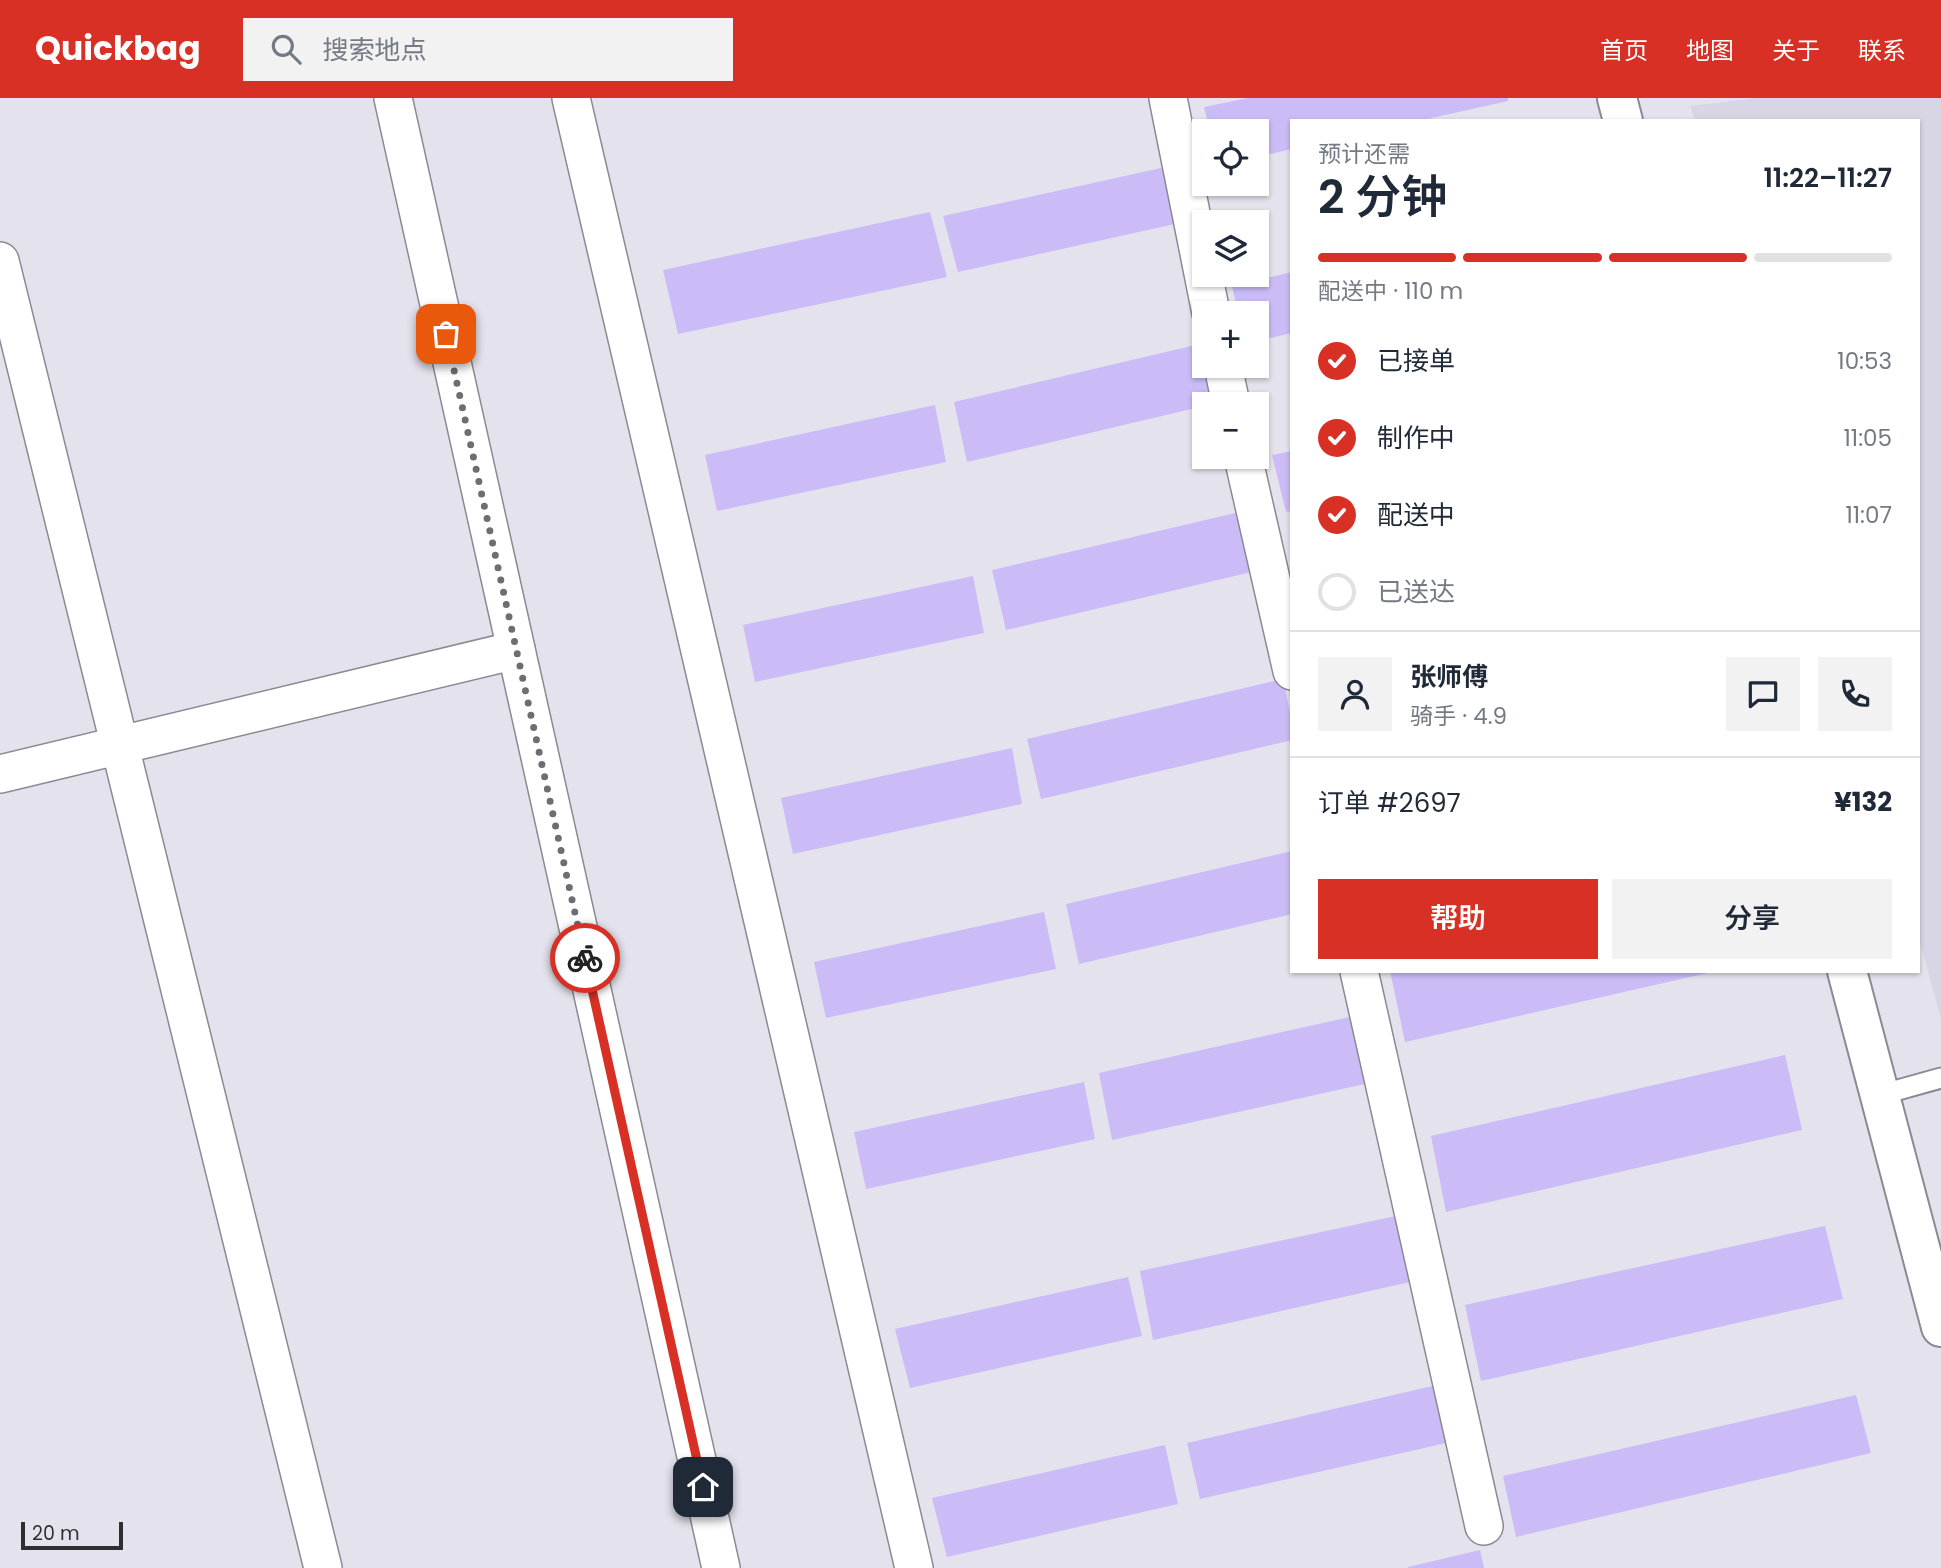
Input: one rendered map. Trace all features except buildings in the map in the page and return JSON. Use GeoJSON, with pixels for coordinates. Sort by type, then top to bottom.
{"type":"FeatureCollection","features":[{"type":"Feature","properties":{"kind":"street"},"geometry":{"type":"LineString","coordinates":[[393,98],[721,1568]]}},
{"type":"Feature","properties":{"kind":"street"},"geometry":{"type":"LineString","coordinates":[[570,98],[914,1568]]}},
{"type":"Feature","properties":{"kind":"street"},"geometry":{"type":"LineString","coordinates":[[1168,98],[1209,301]]}},
{"type":"Feature","properties":{"kind":"street"},"geometry":{"type":"LineString","coordinates":[[1617,98],[1622,119]]}},
{"type":"Feature","properties":{"kind":"street"},"geometry":{"type":"LineString","coordinates":[[0,261],[323,1568]]}},
{"type":"Feature","properties":{"kind":"street"},"geometry":{"type":"LineString","coordinates":[[1246,469],[1290,662]]}},
{"type":"Feature","properties":{"kind":"street"},"geometry":{"type":"LineString","coordinates":[[0,774],[516,650]]}},
{"type":"Feature","properties":{"kind":"street"},"geometry":{"type":"LineString","coordinates":[[1359,973],[1484,1526]]}},
{"type":"Feature","properties":{"kind":"street"},"geometry":{"type":"LineString","coordinates":[[1848,973],[1941,1327]]}},
{"type":"Feature","properties":{"kind":"lane"},"geometry":{"type":"LineString","coordinates":[[1880,1095],[1941,1078]]}},
{"type":"Feature","properties":{"kind":"shaded area"},"geometry":{"type":"Polygon","coordinates":[[[1758,98],[1941,98],[1941,1019],[1920,942],[1920,119],[1694,119],[1690,106],[1758,98]]]}},
{"type":"Feature","properties":{"kind":"way so far"},"geometry":{"type":"LineString","coordinates":[[446,334],[585,958]]}},
{"type":"Feature","properties":{"kind":"route"},"geometry":{"type":"LineString","coordinates":[[585,958],[703,1487]]}}]}
